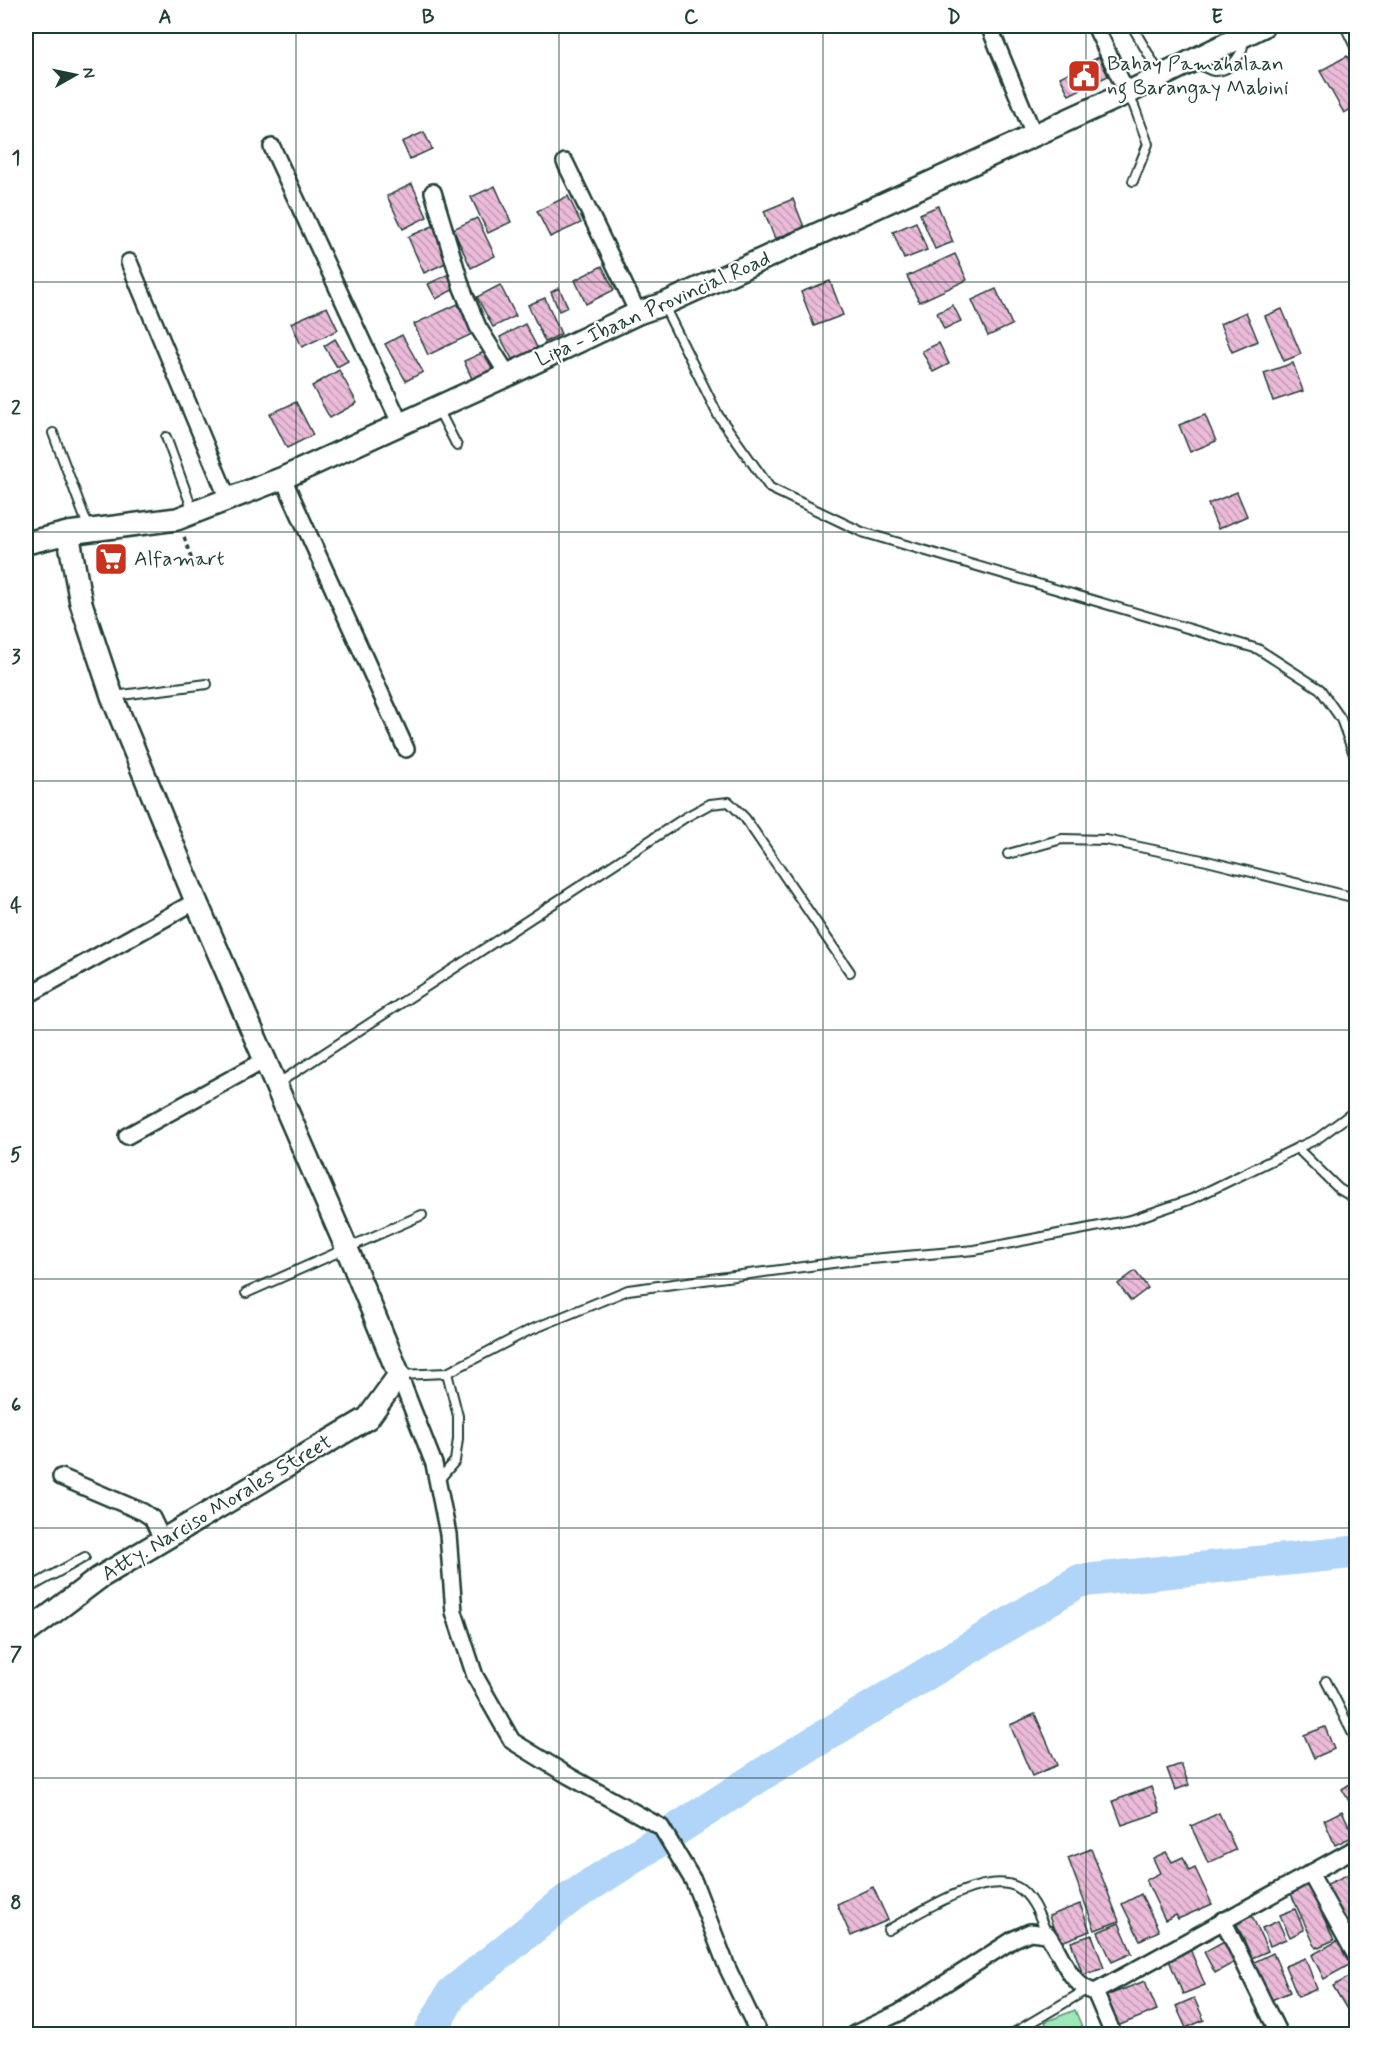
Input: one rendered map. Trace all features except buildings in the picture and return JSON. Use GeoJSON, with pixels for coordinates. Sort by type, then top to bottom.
{"type":"FeatureCollection","features":[{"type":"Feature","properties":{"kind":"main road","name":"Lipa - Ibaan Provincial Road"},"geometry":{"type":"LineString","coordinates":[[26,543],[68,533],[185,515],[283,478],[438,408],[638,313],[664,304],[1127,93],[1263,26]]}},
{"type":"Feature","properties":{"kind":"main road"},"geometry":{"type":"LineString","coordinates":[[68,533],[81,603],[112,696],[196,901],[399,1375]]}},
{"type":"Feature","properties":{"kind":"main road","name":"Atty. Narciso Morales Street"},"geometry":{"type":"LineString","coordinates":[[32,1627],[99,1578],[368,1418],[399,1375]]}},
{"type":"Feature","properties":{"kind":"street"},"geometry":{"type":"LineString","coordinates":[[989,26],[1034,135]]}},
{"type":"Feature","properties":{"kind":"street"},"geometry":{"type":"LineString","coordinates":[[1095,26],[1127,93]]}},
{"type":"Feature","properties":{"kind":"street"},"geometry":{"type":"LineString","coordinates":[[272,147],[401,424]]}},
{"type":"Feature","properties":{"kind":"street"},"geometry":{"type":"LineString","coordinates":[[565,162],[638,313]]}},
{"type":"Feature","properties":{"kind":"street"},"geometry":{"type":"LineString","coordinates":[[433,192],[462,288],[478,327],[508,375]]}},
{"type":"Feature","properties":{"kind":"street"},"geometry":{"type":"LineString","coordinates":[[129,262],[228,499]]}},
{"type":"Feature","properties":{"kind":"street"},"geometry":{"type":"LineString","coordinates":[[283,478],[406,749]]}},
{"type":"Feature","properties":{"kind":"street"},"geometry":{"type":"LineString","coordinates":[[26,996],[196,901]]}},
{"type":"Feature","properties":{"kind":"street"},"geometry":{"type":"LineString","coordinates":[[127,1136],[265,1060]]}},
{"type":"Feature","properties":{"kind":"street"},"geometry":{"type":"LineString","coordinates":[[399,1375],[434,1464],[448,1534],[454,1612],[476,1676],[512,1741],[569,1776],[661,1827],[694,1882],[727,1967],[759,2034]]}},
{"type":"Feature","properties":{"kind":"street"},"geometry":{"type":"LineString","coordinates":[[61,1477],[143,1512],[152,1518],[163,1541]]}},
{"type":"Feature","properties":{"kind":"street"},"geometry":{"type":"LineString","coordinates":[[1091,1991],[1356,1848]]}},
{"type":"Feature","properties":{"kind":"street"},"geometry":{"type":"LineString","coordinates":[[1310,1874],[1356,1956]]}},
{"type":"Feature","properties":{"kind":"street"},"geometry":{"type":"LineString","coordinates":[[1223,1920],[1279,2034]]}},
{"type":"Feature","properties":{"kind":"street"},"geometry":{"type":"LineString","coordinates":[[855,2034],[899,2013],[1014,1939],[1030,1932],[1047,1934],[1055,1944],[1073,1978],[1091,1991],[1113,2034]]}},
{"type":"Feature","properties":{"kind":"lane"},"geometry":{"type":"LineString","coordinates":[[1132,26],[1161,76]]}},
{"type":"Feature","properties":{"kind":"lane"},"geometry":{"type":"LineString","coordinates":[[1345,26],[1356,48]]}},
{"type":"Feature","properties":{"kind":"lane"},"geometry":{"type":"LineString","coordinates":[[1127,93],[1148,144],[1133,181]]}},
{"type":"Feature","properties":{"kind":"lane"},"geometry":{"type":"LineString","coordinates":[[664,304],[718,415],[770,488],[862,532],[1258,648],[1320,689],[1341,719],[1356,760]]}},
{"type":"Feature","properties":{"kind":"lane"},"geometry":{"type":"LineString","coordinates":[[438,408],[457,446]]}},
{"type":"Feature","properties":{"kind":"lane"},"geometry":{"type":"LineString","coordinates":[[53,433],[89,531]]}},
{"type":"Feature","properties":{"kind":"lane"},"geometry":{"type":"LineString","coordinates":[[166,437],[185,515]]}},
{"type":"Feature","properties":{"kind":"lane"},"geometry":{"type":"LineString","coordinates":[[112,696],[207,684]]}},
{"type":"Feature","properties":{"kind":"lane"},"geometry":{"type":"LineString","coordinates":[[276,1085],[686,816],[710,804],[729,802],[745,818],[850,972]]}},
{"type":"Feature","properties":{"kind":"lane"},"geometry":{"type":"LineString","coordinates":[[1008,854],[1062,839],[1106,840],[1207,861],[1356,898]]}},
{"type":"Feature","properties":{"kind":"lane"},"geometry":{"type":"LineString","coordinates":[[399,1375],[447,1373],[528,1331],[628,1290],[848,1261],[975,1250],[1131,1220],[1192,1199],[1317,1139],[1356,1110]]}},
{"type":"Feature","properties":{"kind":"lane"},"geometry":{"type":"LineString","coordinates":[[1297,1148],[1339,1189],[1356,1198]]}},
{"type":"Feature","properties":{"kind":"lane"},"geometry":{"type":"LineString","coordinates":[[246,1293],[422,1215]]}},
{"type":"Feature","properties":{"kind":"lane"},"geometry":{"type":"LineString","coordinates":[[437,1481],[455,1461],[458,1438],[458,1416],[447,1373]]}},
{"type":"Feature","properties":{"kind":"lane"},"geometry":{"type":"LineString","coordinates":[[32,1627],[26,1593],[31,1587],[84,1557]]}},
{"type":"Feature","properties":{"kind":"lane"},"geometry":{"type":"LineString","coordinates":[[1326,1681],[1356,1740]]}},
{"type":"Feature","properties":{"kind":"lane"},"geometry":{"type":"LineString","coordinates":[[888,1930],[969,1888],[998,1882],[1018,1888],[1034,1905],[1047,1934]]}},
{"type":"Feature","properties":{"kind":"lane"},"geometry":{"type":"LineString","coordinates":[[1012,2034],[1091,1991]]}},
{"type":"Feature","properties":{"kind":"path"},"geometry":{"type":"LineString","coordinates":[[185,515],[196,570]]}},
{"type":"Feature","properties":{"kind":"green space"},"geometry":{"type":"Polygon","coordinates":[[[1075,2010],[1085,2034],[1050,2034],[1045,2022],[1075,2010]]]}},
{"type":"Feature","properties":{"kind":"waterway"},"geometry":{"type":"LineString","coordinates":[[429,2034],[452,1993],[567,1900],[772,1768],[1079,1581],[1356,1552]]}},
{"type":"Feature","properties":{"kind":"place","name":"Bahay Pamahalaan ng Barangay Mabini"},"geometry":{"type":"Point","coordinates":[1084,76]}},
{"type":"Feature","properties":{"kind":"place","name":"Alfamart"},"geometry":{"type":"Point","coordinates":[111,559]}}]}
